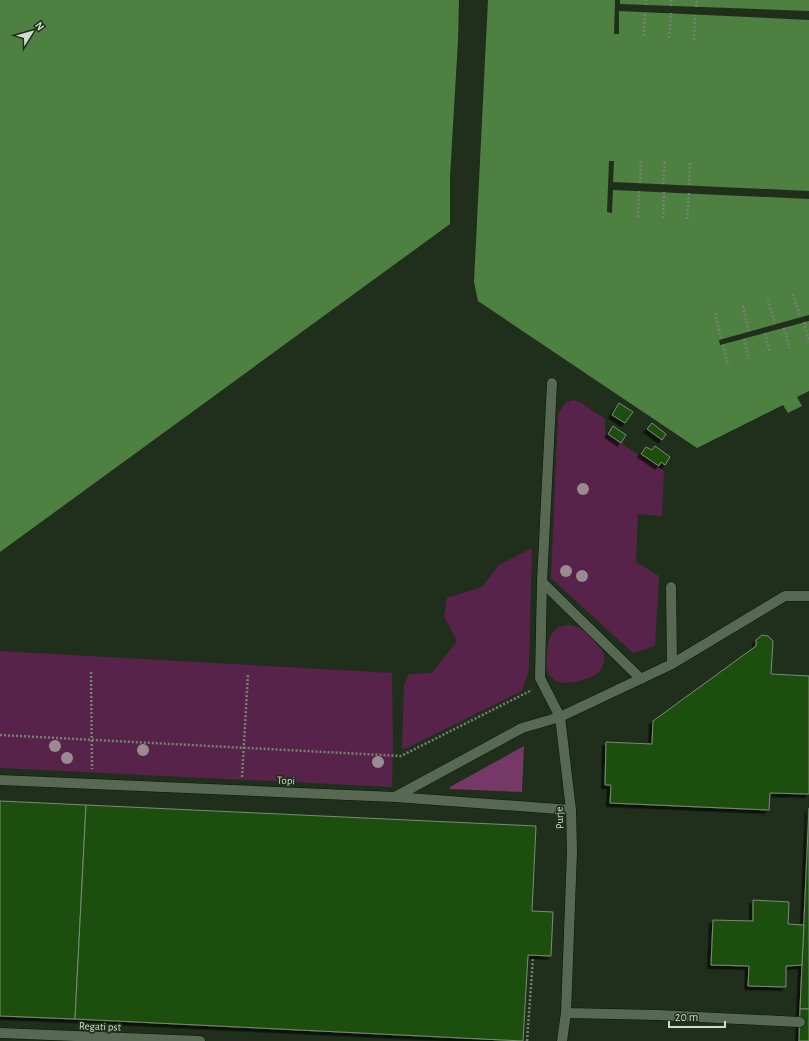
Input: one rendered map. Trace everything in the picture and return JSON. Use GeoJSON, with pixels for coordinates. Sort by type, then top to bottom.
{"type":"FeatureCollection","features":[{"type":"Feature","properties":{"kind":"street"},"geometry":{"type":"LineString","coordinates":[[552,383],[542,582],[540,678],[560,717]]}},
{"type":"Feature","properties":{"kind":"street"},"geometry":{"type":"LineString","coordinates":[[542,582],[641,679]]}},
{"type":"Feature","properties":{"kind":"street"},"geometry":{"type":"LineString","coordinates":[[671,587],[672,664]]}},
{"type":"Feature","properties":{"kind":"street"},"geometry":{"type":"LineString","coordinates":[[395,797],[522,728],[560,717],[672,664],[784,596],[809,596]]}},
{"type":"Feature","properties":{"kind":"street","name":"Purje"},"geometry":{"type":"LineString","coordinates":[[560,717],[571,810],[572,851],[566,1013],[562,1041]]}},
{"type":"Feature","properties":{"kind":"street","name":"Topi"},"geometry":{"type":"LineString","coordinates":[[0,780],[395,797],[571,810]]}},
{"type":"Feature","properties":{"kind":"street"},"geometry":{"type":"LineString","coordinates":[[566,1013],[658,1015],[800,1022]]}},
{"type":"Feature","properties":{"kind":"street","name":"Regati pst"},"geometry":{"type":"LineString","coordinates":[[0,1034],[84,1039],[200,1041]]}},
{"type":"Feature","properties":{"kind":"path"},"geometry":{"type":"LineString","coordinates":[[646,0],[646,5]]}},
{"type":"Feature","properties":{"kind":"path"},"geometry":{"type":"LineString","coordinates":[[671,0],[671,6]]}},
{"type":"Feature","properties":{"kind":"path"},"geometry":{"type":"LineString","coordinates":[[696,7],[697,0]]}},
{"type":"Feature","properties":{"kind":"path"},"geometry":{"type":"LineString","coordinates":[[644,36],[646,12]]}},
{"type":"Feature","properties":{"kind":"path"},"geometry":{"type":"LineString","coordinates":[[669,38],[670,13]]}},
{"type":"Feature","properties":{"kind":"path"},"geometry":{"type":"LineString","coordinates":[[694,40],[695,15]]}},
{"type":"Feature","properties":{"kind":"path"},"geometry":{"type":"LineString","coordinates":[[640,183],[641,160]]}},
{"type":"Feature","properties":{"kind":"path"},"geometry":{"type":"LineString","coordinates":[[663,184],[665,160]]}},
{"type":"Feature","properties":{"kind":"path"},"geometry":{"type":"LineString","coordinates":[[689,185],[690,162]]}},
{"type":"Feature","properties":{"kind":"path"},"geometry":{"type":"LineString","coordinates":[[638,217],[639,191]]}},
{"type":"Feature","properties":{"kind":"path"},"geometry":{"type":"LineString","coordinates":[[663,218],[664,192]]}},
{"type":"Feature","properties":{"kind":"path"},"geometry":{"type":"LineString","coordinates":[[687,219],[689,194]]}},
{"type":"Feature","properties":{"kind":"path"},"geometry":{"type":"LineString","coordinates":[[793,294],[800,318]]}},
{"type":"Feature","properties":{"kind":"path"},"geometry":{"type":"LineString","coordinates":[[768,300],[775,324]]}},
{"type":"Feature","properties":{"kind":"path"},"geometry":{"type":"LineString","coordinates":[[742,306],[749,332]]}},
{"type":"Feature","properties":{"kind":"path"},"geometry":{"type":"LineString","coordinates":[[715,314],[721,339]]}},
{"type":"Feature","properties":{"kind":"path"},"geometry":{"type":"LineString","coordinates":[[804,322],[809,342]]}},
{"type":"Feature","properties":{"kind":"path"},"geometry":{"type":"LineString","coordinates":[[784,328],[790,348]]}},
{"type":"Feature","properties":{"kind":"path"},"geometry":{"type":"LineString","coordinates":[[765,333],[770,354]]}},
{"type":"Feature","properties":{"kind":"path"},"geometry":{"type":"LineString","coordinates":[[744,339],[749,359]]}},
{"type":"Feature","properties":{"kind":"path"},"geometry":{"type":"LineString","coordinates":[[723,345],[728,365]]}},
{"type":"Feature","properties":{"kind":"path"},"geometry":{"type":"LineString","coordinates":[[91,672],[92,784]]}},
{"type":"Feature","properties":{"kind":"path"},"geometry":{"type":"LineString","coordinates":[[242,790],[248,674]]}},
{"type":"Feature","properties":{"kind":"path"},"geometry":{"type":"LineString","coordinates":[[0,735],[401,756],[543,684]]}},
{"type":"Feature","properties":{"kind":"path"},"geometry":{"type":"LineString","coordinates":[[527,1041],[534,958]]}},
{"type":"Feature","properties":{"kind":"shaded area"},"geometry":{"type":"Polygon","coordinates":[[[0,0],[459,0],[450,177],[450,224],[0,552],[0,0]]]}},
{"type":"Feature","properties":{"kind":"shaded area"},"geometry":{"type":"Polygon","coordinates":[[[488,0],[615,0],[614,34],[619,34],[619,11],[809,20],[809,191],[613,182],[614,161],[609,161],[607,212],[612,213],[613,190],[809,199],[809,391],[797,397],[802,406],[788,413],[783,405],[697,448],[478,301],[474,282],[488,0]]]}},
{"type":"Feature","properties":{"kind":"shaded area"},"geometry":{"type":"Polygon","coordinates":[[[620,0],[809,0],[809,11],[620,4],[620,0]]]}},
{"type":"Feature","properties":{"kind":"shaded area"},"geometry":{"type":"Polygon","coordinates":[[[573,400],[580,402],[605,419],[605,433],[664,471],[662,516],[638,514],[636,562],[659,576],[655,646],[633,653],[551,578],[558,415],[565,403],[573,400]]]}},
{"type":"Feature","properties":{"kind":"shaded area"},"geometry":{"type":"Polygon","coordinates":[[[532,548],[529,669],[522,691],[407,748],[402,749],[404,685],[409,674],[432,673],[457,641],[444,616],[447,598],[482,587],[499,565],[532,548]]]}},
{"type":"Feature","properties":{"kind":"shaded area"},"geometry":{"type":"Polygon","coordinates":[[[568,625],[580,628],[596,643],[603,652],[604,664],[595,675],[586,679],[567,683],[556,681],[551,677],[548,672],[547,664],[550,637],[556,629],[561,626],[568,625]]]}},
{"type":"Feature","properties":{"kind":"shaded area"},"geometry":{"type":"Polygon","coordinates":[[[0,651],[392,673],[392,787],[0,768],[0,651]]]}},
{"type":"Feature","properties":{"kind":"shaded area"},"geometry":{"type":"Polygon","coordinates":[[[524,746],[522,792],[450,789],[450,787],[524,746]]]}},
{"type":"Feature","properties":{"kind":"pier"},"geometry":{"type":"Polygon","coordinates":[[[809,315],[809,321],[720,345],[719,340],[809,315]]]}},
{"type":"Feature","properties":{"kind":"building"},"geometry":{"type":"Polygon","coordinates":[[[619,403],[633,412],[625,423],[612,415],[619,403]]]}},
{"type":"Feature","properties":{"kind":"building"},"geometry":{"type":"Polygon","coordinates":[[[652,423],[666,434],[662,440],[647,429],[652,423]]]}},
{"type":"Feature","properties":{"kind":"building"},"geometry":{"type":"Polygon","coordinates":[[[613,426],[626,435],[621,443],[608,434],[613,426]]]}},
{"type":"Feature","properties":{"kind":"building"},"geometry":{"type":"Polygon","coordinates":[[[655,446],[670,457],[665,465],[661,462],[659,466],[641,454],[646,447],[652,450],[655,446]]]}},
{"type":"Feature","properties":{"kind":"building"},"geometry":{"type":"Polygon","coordinates":[[[762,635],[768,636],[773,641],[771,674],[809,676],[809,794],[770,793],[769,810],[610,803],[611,785],[605,785],[606,742],[652,744],[653,721],[756,646],[756,640],[762,635]]]}},
{"type":"Feature","properties":{"kind":"building"},"geometry":{"type":"Polygon","coordinates":[[[0,801],[86,805],[75,1019],[0,1016],[0,801]]]}},
{"type":"Feature","properties":{"kind":"building"},"geometry":{"type":"Polygon","coordinates":[[[86,805],[536,826],[532,911],[553,912],[551,956],[528,955],[523,1041],[75,1019],[86,805]]]}},
{"type":"Feature","properties":{"kind":"building"},"geometry":{"type":"Polygon","coordinates":[[[809,808],[809,1009],[800,1009],[809,808]]]}},
{"type":"Feature","properties":{"kind":"building"},"geometry":{"type":"Polygon","coordinates":[[[753,900],[789,902],[788,924],[804,925],[802,965],[786,966],[786,987],[748,986],[749,966],[711,965],[713,920],[753,921],[753,900]]]}},
{"type":"Feature","properties":{"kind":"building"},"geometry":{"type":"Polygon","coordinates":[[[800,1009],[809,1009],[809,1041],[799,1041],[800,1009]]]}}]}
